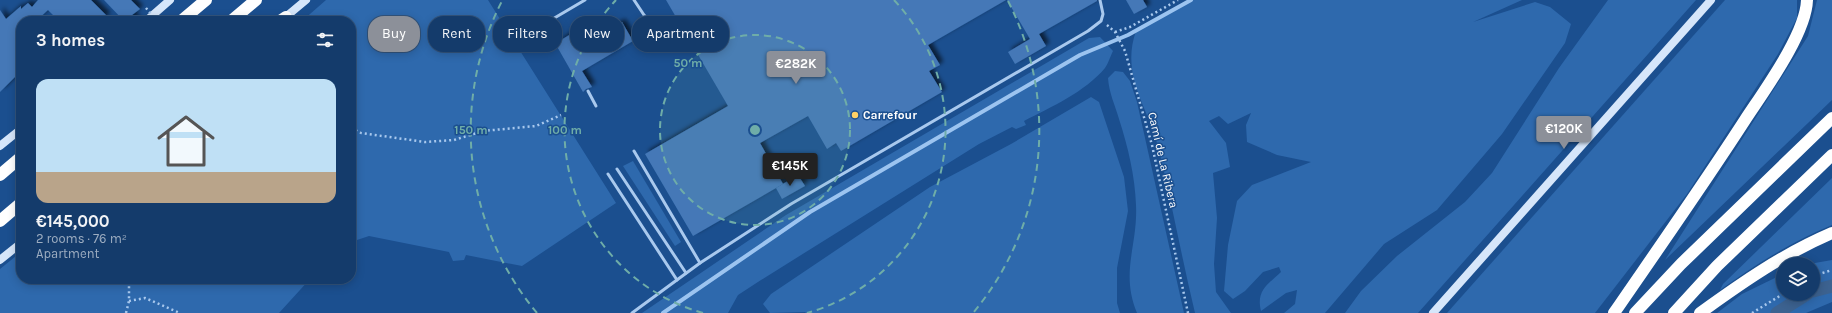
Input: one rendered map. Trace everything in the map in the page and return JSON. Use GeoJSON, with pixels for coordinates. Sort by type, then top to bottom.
{"type":"FeatureCollection","features":[{"type":"Feature","properties":{"kind":"highway"},"geometry":{"type":"LineString","coordinates":[[187,16],[206,0]]}},
{"type":"Feature","properties":{"kind":"highway"},"geometry":{"type":"LineString","coordinates":[[237,16],[256,0]]}},
{"type":"Feature","properties":{"kind":"highway"},"geometry":{"type":"LineString","coordinates":[[1614,313],[1699,191],[1773,78],[1803,24],[1807,0]]}},
{"type":"Feature","properties":{"kind":"highway"},"geometry":{"type":"LineString","coordinates":[[1635,313],[1681,264],[1832,118]]}},
{"type":"Feature","properties":{"kind":"highway"},"geometry":{"type":"LineString","coordinates":[[1674,313],[1717,266],[1832,155]]}},
{"type":"Feature","properties":{"kind":"highway"},"geometry":{"type":"LineString","coordinates":[[0,175],[16,161]]}},
{"type":"Feature","properties":{"kind":"highway"},"geometry":{"type":"LineString","coordinates":[[3,219],[16,207]]}},
{"type":"Feature","properties":{"kind":"highway"},"geometry":{"type":"LineString","coordinates":[[3,219],[16,212]]}},
{"type":"Feature","properties":{"kind":"highway"},"geometry":{"type":"LineString","coordinates":[[1700,313],[1752,275],[1805,245],[1832,233]]}},
{"type":"Feature","properties":{"kind":"main road"},"geometry":{"type":"LineString","coordinates":[[152,16],[170,0]]}},
{"type":"Feature","properties":{"kind":"main road"},"geometry":{"type":"LineString","coordinates":[[288,16],[306,0]]}},
{"type":"Feature","properties":{"kind":"main road"},"geometry":{"type":"LineString","coordinates":[[1433,313],[1711,0]]}},
{"type":"Feature","properties":{"kind":"main road"},"geometry":{"type":"LineString","coordinates":[[0,146],[16,133]]}},
{"type":"Feature","properties":{"kind":"main road"},"geometry":{"type":"LineString","coordinates":[[0,260],[16,247]]}},
{"type":"Feature","properties":{"kind":"lane"},"geometry":{"type":"LineString","coordinates":[[558,16],[586,0]]}},
{"type":"Feature","properties":{"kind":"lane"},"geometry":{"type":"LineString","coordinates":[[634,0],[645,16]]}},
{"type":"Feature","properties":{"kind":"lane"},"geometry":{"type":"LineString","coordinates":[[632,313],[700,263],[792,204],[1081,35],[1101,21],[1103,14],[1100,0]]}},
{"type":"Feature","properties":{"kind":"lane"},"geometry":{"type":"LineString","coordinates":[[588,91],[596,106]]}},
{"type":"Feature","properties":{"kind":"lane"},"geometry":{"type":"LineString","coordinates":[[634,151],[700,263]]}},
{"type":"Feature","properties":{"kind":"lane"},"geometry":{"type":"LineString","coordinates":[[617,169],[686,273]]}},
{"type":"Feature","properties":{"kind":"lane"},"geometry":{"type":"LineString","coordinates":[[608,174],[676,280]]}},
{"type":"Feature","properties":{"kind":"path"},"geometry":{"type":"LineString","coordinates":[[1115,32],[1130,27],[1178,0]]}},
{"type":"Feature","properties":{"kind":"path"},"geometry":{"type":"LineString","coordinates":[[146,8],[153,16]]}},
{"type":"Feature","properties":{"kind":"path","name":"Camí de La Ribera"},"geometry":{"type":"LineString","coordinates":[[1101,21],[1115,32],[1126,51],[1152,145],[1188,313]]}},
{"type":"Feature","properties":{"kind":"path"},"geometry":{"type":"LineString","coordinates":[[356,130],[362,133],[425,142],[447,141],[483,131],[536,126],[561,115]]}},
{"type":"Feature","properties":{"kind":"path"},"geometry":{"type":"LineString","coordinates":[[1820,274],[1832,270]]}},
{"type":"Feature","properties":{"kind":"path"},"geometry":{"type":"LineString","coordinates":[[126,313],[129,301],[129,284]]}},
{"type":"Feature","properties":{"kind":"path"},"geometry":{"type":"LineString","coordinates":[[129,301],[145,298],[180,313]]}},
{"type":"Feature","properties":{"kind":"path"},"geometry":{"type":"LineString","coordinates":[[1752,313],[1776,298]]}},
{"type":"Feature","properties":{"kind":"shaded area"},"geometry":{"type":"Polygon","coordinates":[[[326,0],[488,0],[498,16],[493,16],[493,52],[521,52],[616,203],[522,266],[466,255],[464,260],[453,261],[449,252],[369,236],[356,240],[356,16],[308,16],[326,0]]]}},
{"type":"Feature","properties":{"kind":"shaded area"},"geometry":{"type":"Polygon","coordinates":[[[1191,0],[1522,0],[1473,22],[1535,2],[1550,7],[1571,24],[1565,43],[1502,134],[1437,210],[1384,244],[1325,313],[1284,313],[1295,304],[1297,290],[1286,293],[1261,311],[1261,293],[1281,272],[1279,267],[1263,272],[1245,291],[1233,299],[1224,291],[1228,245],[1237,201],[1252,185],[1311,162],[1277,155],[1247,142],[1246,125],[1251,113],[1228,124],[1219,116],[1209,121],[1226,143],[1230,167],[1213,173],[1217,218],[1214,264],[1216,292],[1231,313],[1195,313],[1159,150],[1138,92],[1131,63],[1132,47],[1136,31],[1191,0]]]}},
{"type":"Feature","properties":{"kind":"shaded area"},"geometry":{"type":"Polygon","coordinates":[[[1608,0],[1696,0],[1418,313],[1345,313],[1361,291],[1397,256],[1465,202],[1492,173],[1559,68],[1608,0]]]}},
{"type":"Feature","properties":{"kind":"shaded area"},"geometry":{"type":"Polygon","coordinates":[[[1725,0],[1797,0],[1797,18],[1778,54],[1687,194],[1595,313],[1447,313],[1725,0]]]}},
{"type":"Feature","properties":{"kind":"shaded area"},"geometry":{"type":"Polygon","coordinates":[[[1817,0],[1832,0],[1832,100],[1665,260],[1808,36],[1817,0]]]}},
{"type":"Feature","properties":{"kind":"shaded area"},"geometry":{"type":"Polygon","coordinates":[[[1100,37],[1113,51],[1105,68],[1097,77],[1078,92],[1024,121],[1026,125],[1016,129],[1012,127],[979,144],[761,280],[738,295],[728,313],[642,313],[786,215],[1089,38],[1100,37]]]}},
{"type":"Feature","properties":{"kind":"shaded area"},"geometry":{"type":"Polygon","coordinates":[[[1115,71],[1123,72],[1130,81],[1137,102],[1184,313],[1137,313],[1132,298],[1130,272],[1135,233],[1136,205],[1133,172],[1111,94],[1108,78],[1115,71]]]}},
{"type":"Feature","properties":{"kind":"shaded area"},"geometry":{"type":"Polygon","coordinates":[[[1091,97],[1099,102],[1124,177],[1128,211],[1117,268],[1117,303],[1120,313],[770,313],[763,304],[771,294],[930,187],[1011,144],[1091,97]]]}},
{"type":"Feature","properties":{"kind":"shaded area"},"geometry":{"type":"Polygon","coordinates":[[[633,161],[681,242],[675,246],[623,166],[633,161]]]}},
{"type":"Feature","properties":{"kind":"shaded area"},"geometry":{"type":"Polygon","coordinates":[[[1832,178],[1832,225],[1803,238],[1774,254],[1720,290],[1723,284],[1832,178]]]}},
{"type":"Feature","properties":{"kind":"shaded area"},"geometry":{"type":"Polygon","coordinates":[[[16,256],[16,284],[305,284],[279,313],[0,313],[0,269],[16,256]]]}},
{"type":"Feature","properties":{"kind":"shaded area"},"geometry":{"type":"Polygon","coordinates":[[[1832,260],[1832,302],[1806,313],[1717,313],[1742,294],[1776,277],[1776,301],[1820,301],[1820,262],[1832,260]]]}},
{"type":"Feature","properties":{"kind":"building"},"geometry":{"type":"Polygon","coordinates":[[[38,0],[91,0],[107,16],[54,16],[48,10],[41,16],[16,16],[16,76],[0,92],[0,10],[6,19],[21,6],[21,9],[28,3],[32,7],[38,0]]]}},
{"type":"Feature","properties":{"kind":"building"},"geometry":{"type":"Polygon","coordinates":[[[104,0],[131,0],[140,9],[132,15],[133,16],[119,16],[104,0]]]}},
{"type":"Feature","properties":{"kind":"building","name":"Carrefour"},"geometry":{"type":"Polygon","coordinates":[[[666,0],[1006,0],[928,45],[940,65],[929,71],[942,92],[841,151],[836,143],[827,149],[808,116],[760,143],[783,184],[693,236],[645,154],[728,106],[696,52],[729,52],[729,16],[675,16],[666,0]]]}},
{"type":"Feature","properties":{"kind":"building"},"geometry":{"type":"Polygon","coordinates":[[[1007,0],[1097,1],[1039,34],[1046,46],[1015,64],[1008,52],[1030,39],[1007,0]]]}},
{"type":"Feature","properties":{"kind":"building"},"geometry":{"type":"Polygon","coordinates":[[[1126,0],[1143,0],[1147,7],[1134,14],[1126,0]]]}},
{"type":"Feature","properties":{"kind":"building"},"geometry":{"type":"Polygon","coordinates":[[[624,25],[632,39],[632,42],[624,46],[624,25]]]}},
{"type":"Feature","properties":{"kind":"building"},"geometry":{"type":"Polygon","coordinates":[[[570,35],[570,52],[614,52],[582,71],[592,87],[583,92],[560,52],[562,52],[562,39],[570,35]]]}},
{"type":"Feature","properties":{"kind":"building"},"geometry":{"type":"Polygon","coordinates":[[[798,175],[805,186],[782,199],[776,188],[798,175]]]}},
{"type":"Feature","properties":{"kind":"waterway"},"geometry":{"type":"LineString","coordinates":[[663,313],[810,212],[1080,55],[1128,35],[1191,0]]}},
{"type":"Feature","properties":{"kind":"waterway"},"geometry":{"type":"LineString","coordinates":[[1820,289],[1832,286]]}},
{"type":"Feature","properties":{"kind":"waterway"},"geometry":{"type":"LineString","coordinates":[[1777,313],[1796,301]]}},
{"type":"Feature","properties":{"kind":"place","name":"Carrefour"},"geometry":{"type":"Point","coordinates":[855,115]}}]}
